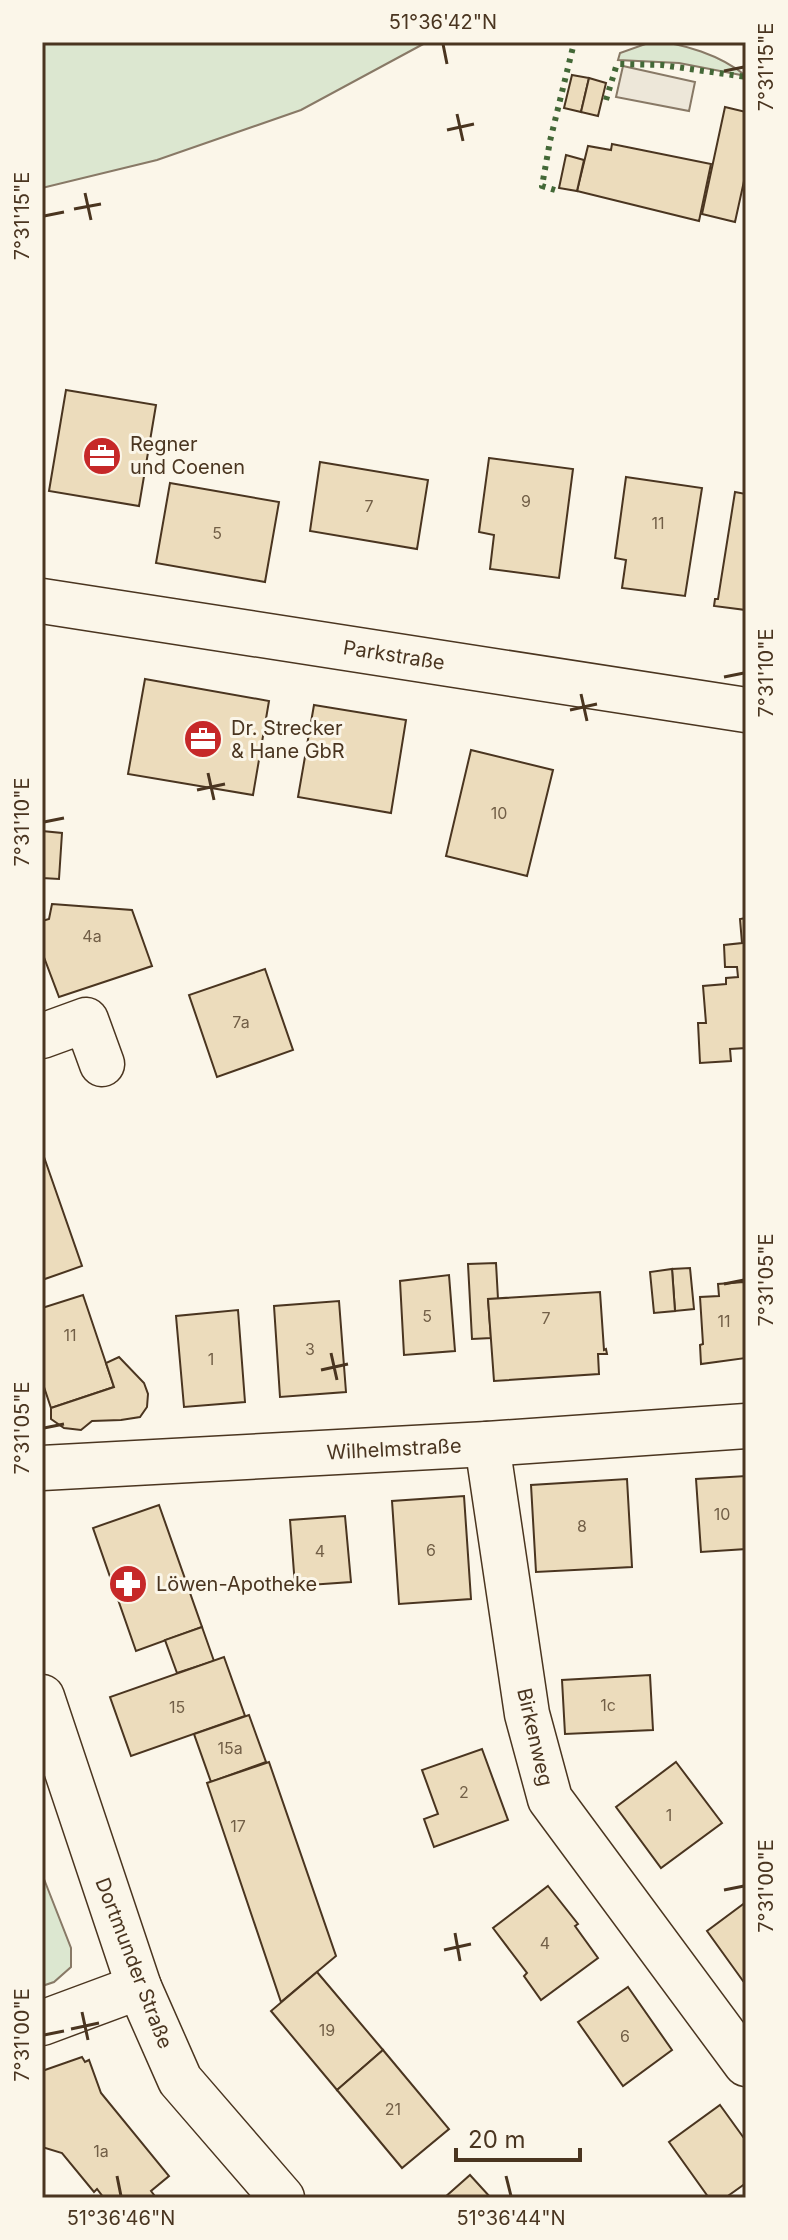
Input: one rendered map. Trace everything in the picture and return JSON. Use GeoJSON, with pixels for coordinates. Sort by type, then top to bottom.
{"type":"FeatureCollection","features":[{"type":"Feature","properties":{"kind":"street","name":"Parkstraße"},"geometry":{"type":"LineString","coordinates":[[42,601],[746,710]]}},
{"type":"Feature","properties":{"kind":"street"},"geometry":{"type":"LineString","coordinates":[[42,1036],[86,1020],[102,1064]]}},
{"type":"Feature","properties":{"kind":"street","name":"Wilhelmstraße"},"geometry":{"type":"LineString","coordinates":[[42,1468],[487,1444],[746,1426]]}},
{"type":"Feature","properties":{"kind":"street","name":"Birkenweg"},"geometry":{"type":"LineString","coordinates":[[487,1444],[527,1714],[550,1799],[746,2064]]}},
{"type":"Feature","properties":{"kind":"street","name":"Dortmunder Straße"},"geometry":{"type":"LineString","coordinates":[[42,1697],[139,1987],[180,2080],[282,2198]]}},
{"type":"Feature","properties":{"kind":"street"},"geometry":{"type":"LineString","coordinates":[[42,2023],[139,1987]]}},
{"type":"Feature","properties":{"kind":"green space"},"geometry":{"type":"Polygon","coordinates":[[[42,42],[427,42],[301,110],[157,160],[42,188],[42,42]]]}},
{"type":"Feature","properties":{"kind":"green space"},"geometry":{"type":"Polygon","coordinates":[[[651,42],[676,44],[701,52],[725,62],[746,76],[679,63],[618,60],[620,53],[651,42]]]}},
{"type":"Feature","properties":{"kind":"green space"},"geometry":{"type":"Polygon","coordinates":[[[42,1874],[71,1948],[71,1967],[54,1982],[42,1986],[42,1874]]]}},
{"type":"Feature","properties":{"kind":"shaded area"},"geometry":{"type":"Polygon","coordinates":[[[623,66],[695,82],[689,111],[616,97],[623,66]]]}},
{"type":"Feature","properties":{"kind":"building"},"geometry":{"type":"Polygon","coordinates":[[[572,75],[589,78],[581,112],[564,108],[572,75]]]}},
{"type":"Feature","properties":{"kind":"building"},"geometry":{"type":"Polygon","coordinates":[[[589,78],[606,83],[598,116],[581,112],[589,78]]]}},
{"type":"Feature","properties":{"kind":"building"},"geometry":{"type":"Polygon","coordinates":[[[725,107],[746,112],[746,172],[735,222],[702,214],[725,107]]]}},
{"type":"Feature","properties":{"kind":"building"},"geometry":{"type":"Polygon","coordinates":[[[612,144],[711,164],[699,221],[577,191],[588,146],[611,150],[612,144]]]}},
{"type":"Feature","properties":{"kind":"building"},"geometry":{"type":"Polygon","coordinates":[[[566,155],[584,160],[577,191],[559,188],[566,155]]]}},
{"type":"Feature","properties":{"kind":"building"},"geometry":{"type":"Polygon","coordinates":[[[66,390],[156,405],[139,506],[49,491],[66,390]]]}},
{"type":"Feature","properties":{"kind":"building"},"geometry":{"type":"Polygon","coordinates":[[[489,458],[573,469],[559,578],[490,569],[494,535],[479,532],[489,458]]]}},
{"type":"Feature","properties":{"kind":"building"},"geometry":{"type":"Polygon","coordinates":[[[320,462],[428,480],[417,549],[310,531],[320,462]]]}},
{"type":"Feature","properties":{"kind":"building"},"geometry":{"type":"Polygon","coordinates":[[[626,477],[702,488],[685,596],[622,588],[626,560],[615,558],[626,477]]]}},
{"type":"Feature","properties":{"kind":"building"},"geometry":{"type":"Polygon","coordinates":[[[170,483],[279,502],[265,582],[156,563],[170,483]]]}},
{"type":"Feature","properties":{"kind":"building"},"geometry":{"type":"Polygon","coordinates":[[[735,492],[746,494],[746,610],[714,606],[715,599],[718,599],[735,492]]]}},
{"type":"Feature","properties":{"kind":"building"},"geometry":{"type":"Polygon","coordinates":[[[145,679],[269,701],[253,795],[128,774],[145,679]]]}},
{"type":"Feature","properties":{"kind":"building"},"geometry":{"type":"Polygon","coordinates":[[[314,705],[406,720],[391,813],[298,797],[314,705]]]}},
{"type":"Feature","properties":{"kind":"building"},"geometry":{"type":"Polygon","coordinates":[[[471,750],[553,770],[527,876],[446,856],[471,750]]]}},
{"type":"Feature","properties":{"kind":"building"},"geometry":{"type":"Polygon","coordinates":[[[42,831],[62,833],[59,879],[42,878],[42,831]]]}},
{"type":"Feature","properties":{"kind":"building"},"geometry":{"type":"Polygon","coordinates":[[[52,904],[132,910],[152,966],[59,997],[42,952],[42,921],[49,919],[52,904]]]}},
{"type":"Feature","properties":{"kind":"building"},"geometry":{"type":"Polygon","coordinates":[[[746,918],[746,1048],[730,1049],[731,1061],[700,1063],[698,1023],[706,1023],[703,986],[726,984],[726,978],[738,977],[737,967],[725,967],[724,945],[742,943],[740,919],[746,918]]]}},
{"type":"Feature","properties":{"kind":"building"},"geometry":{"type":"Polygon","coordinates":[[[265,969],[293,1050],[217,1077],[189,995],[265,969]]]}},
{"type":"Feature","properties":{"kind":"building"},"geometry":{"type":"Polygon","coordinates":[[[42,1158],[82,1266],[42,1280],[42,1158]]]}},
{"type":"Feature","properties":{"kind":"building"},"geometry":{"type":"Polygon","coordinates":[[[496,1263],[498,1299],[488,1299],[491,1338],[472,1339],[468,1264],[496,1263]]]}},
{"type":"Feature","properties":{"kind":"building"},"geometry":{"type":"Polygon","coordinates":[[[690,1268],[694,1309],[675,1311],[672,1269],[690,1268]]]}},
{"type":"Feature","properties":{"kind":"building"},"geometry":{"type":"Polygon","coordinates":[[[672,1269],[675,1311],[654,1313],[650,1272],[672,1269]]]}},
{"type":"Feature","properties":{"kind":"building"},"geometry":{"type":"Polygon","coordinates":[[[449,1275],[455,1351],[404,1355],[400,1281],[449,1275]]]}},
{"type":"Feature","properties":{"kind":"building"},"geometry":{"type":"Polygon","coordinates":[[[744,1282],[746,1358],[701,1364],[700,1297],[719,1296],[718,1284],[744,1282]]]}},
{"type":"Feature","properties":{"kind":"building"},"geometry":{"type":"Polygon","coordinates":[[[600,1292],[604,1350],[607,1354],[598,1354],[599,1374],[494,1381],[488,1299],[600,1292]]]}},
{"type":"Feature","properties":{"kind":"building"},"geometry":{"type":"Polygon","coordinates":[[[83,1295],[114,1387],[51,1408],[42,1381],[42,1308],[83,1295]]]}},
{"type":"Feature","properties":{"kind":"building"},"geometry":{"type":"Polygon","coordinates":[[[339,1301],[346,1392],[280,1397],[274,1306],[339,1301]]]}},
{"type":"Feature","properties":{"kind":"building"},"geometry":{"type":"Polygon","coordinates":[[[238,1310],[245,1402],[184,1407],[176,1316],[238,1310]]]}},
{"type":"Feature","properties":{"kind":"building"},"geometry":{"type":"Polygon","coordinates":[[[119,1357],[144,1383],[148,1394],[147,1407],[140,1417],[92,1421],[81,1430],[64,1428],[51,1419],[51,1408],[114,1387],[106,1363],[119,1357]]]}},
{"type":"Feature","properties":{"kind":"building"},"geometry":{"type":"Polygon","coordinates":[[[746,1476],[746,1549],[701,1552],[696,1479],[746,1476]]]}},
{"type":"Feature","properties":{"kind":"building"},"geometry":{"type":"Polygon","coordinates":[[[627,1479],[632,1567],[536,1572],[531,1485],[627,1479]]]}},
{"type":"Feature","properties":{"kind":"building"},"geometry":{"type":"Polygon","coordinates":[[[464,1496],[471,1599],[399,1604],[392,1501],[464,1496]]]}},
{"type":"Feature","properties":{"kind":"building"},"geometry":{"type":"Polygon","coordinates":[[[159,1505],[202,1627],[136,1651],[93,1528],[159,1505]]]}},
{"type":"Feature","properties":{"kind":"building"},"geometry":{"type":"Polygon","coordinates":[[[345,1516],[351,1582],[295,1586],[290,1520],[345,1516]]]}},
{"type":"Feature","properties":{"kind":"building"},"geometry":{"type":"Polygon","coordinates":[[[202,1627],[214,1661],[177,1673],[165,1640],[202,1627]]]}},
{"type":"Feature","properties":{"kind":"building"},"geometry":{"type":"Polygon","coordinates":[[[224,1657],[245,1716],[131,1756],[110,1697],[224,1657]]]}},
{"type":"Feature","properties":{"kind":"building"},"geometry":{"type":"Polygon","coordinates":[[[650,1675],[653,1730],[565,1734],[562,1680],[650,1675]]]}},
{"type":"Feature","properties":{"kind":"building"},"geometry":{"type":"Polygon","coordinates":[[[249,1715],[266,1762],[211,1782],[194,1734],[249,1715]]]}},
{"type":"Feature","properties":{"kind":"building"},"geometry":{"type":"Polygon","coordinates":[[[482,1749],[508,1820],[434,1847],[424,1819],[438,1814],[422,1770],[482,1749]]]}},
{"type":"Feature","properties":{"kind":"building"},"geometry":{"type":"Polygon","coordinates":[[[269,1762],[336,1956],[281,2002],[207,1783],[269,1762]]]}},
{"type":"Feature","properties":{"kind":"building"},"geometry":{"type":"Polygon","coordinates":[[[676,1762],[722,1823],[661,1868],[616,1807],[676,1762]]]}},
{"type":"Feature","properties":{"kind":"building"},"geometry":{"type":"Polygon","coordinates":[[[548,1886],[578,1924],[575,1926],[598,1958],[541,2000],[524,1976],[527,1973],[493,1928],[548,1886]]]}},
{"type":"Feature","properties":{"kind":"building"},"geometry":{"type":"Polygon","coordinates":[[[746,1902],[746,1979],[743,1981],[707,1931],[746,1902]]]}},
{"type":"Feature","properties":{"kind":"building"},"geometry":{"type":"Polygon","coordinates":[[[317,1972],[383,2050],[337,2090],[271,2011],[317,1972]]]}},
{"type":"Feature","properties":{"kind":"building"},"geometry":{"type":"Polygon","coordinates":[[[628,1987],[672,2050],[623,2086],[578,2022],[628,1987]]]}},
{"type":"Feature","properties":{"kind":"building"},"geometry":{"type":"Polygon","coordinates":[[[383,2050],[449,2129],[402,2168],[337,2090],[383,2050]]]}},
{"type":"Feature","properties":{"kind":"building"},"geometry":{"type":"Polygon","coordinates":[[[82,2057],[85,2062],[89,2060],[101,2093],[169,2176],[151,2191],[154,2195],[151,2198],[104,2198],[97,2189],[94,2192],[62,2153],[42,2147],[42,2071],[82,2057]]]}},
{"type":"Feature","properties":{"kind":"building"},"geometry":{"type":"Polygon","coordinates":[[[720,2105],[746,2141],[746,2183],[725,2198],[709,2198],[669,2142],[720,2105]]]}},
{"type":"Feature","properties":{"kind":"building"},"geometry":{"type":"Polygon","coordinates":[[[470,2175],[491,2198],[444,2198],[470,2175]]]}},
{"type":"Feature","properties":{"kind":"hedge"},"geometry":{"type":"LineString","coordinates":[[555,190],[542,186],[573,47]]}},
{"type":"Feature","properties":{"kind":"hedge"},"geometry":{"type":"LineString","coordinates":[[606,100],[619,64],[662,65],[746,77]]}},
{"type":"Feature","properties":{"kind":"place","name":"Regner und Coenen"},"geometry":{"type":"Point","coordinates":[102,456]}},
{"type":"Feature","properties":{"kind":"place","name":"Dr. Strecker & Hane GbR"},"geometry":{"type":"Point","coordinates":[203,739]}},
{"type":"Feature","properties":{"kind":"place","name":"Löwen-Apotheke"},"geometry":{"type":"Point","coordinates":[128,1584]}}]}
